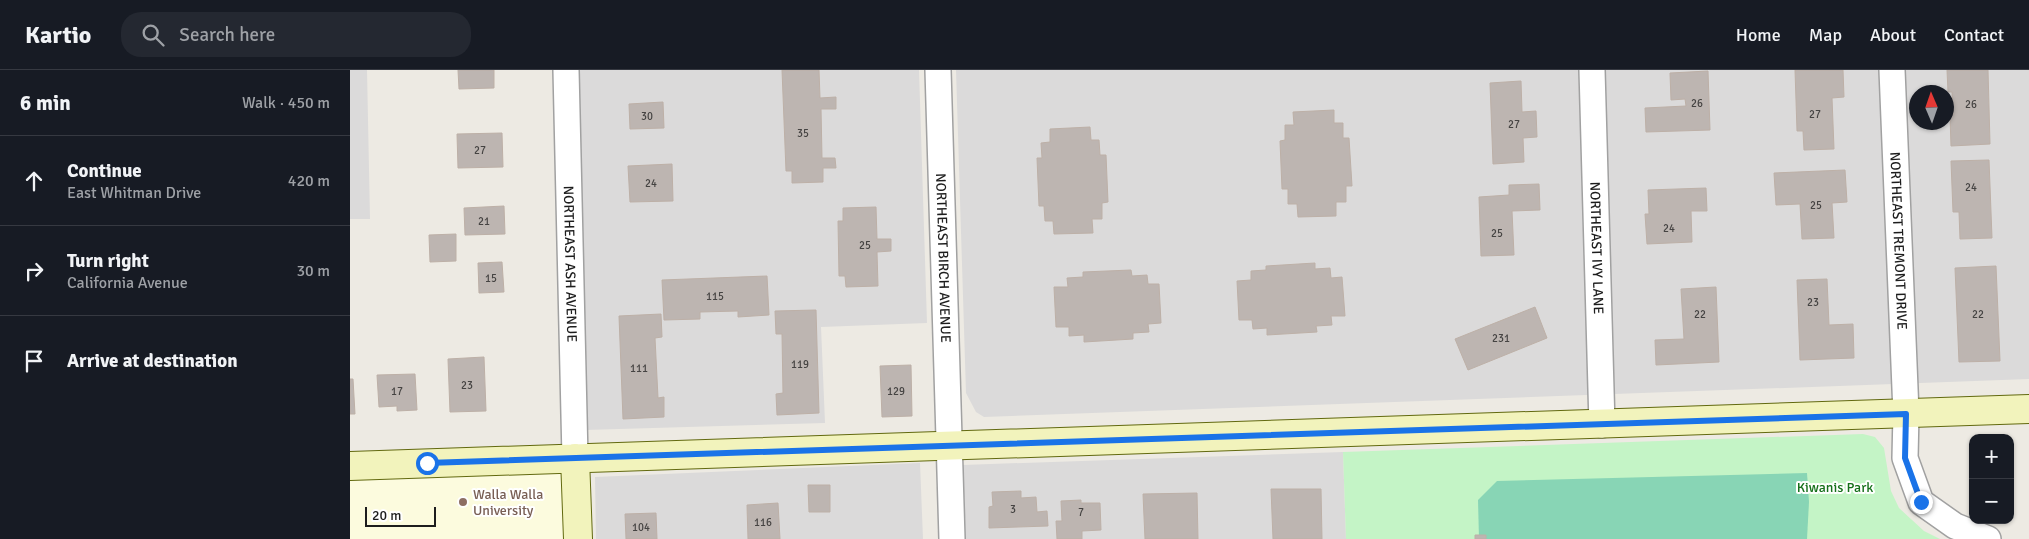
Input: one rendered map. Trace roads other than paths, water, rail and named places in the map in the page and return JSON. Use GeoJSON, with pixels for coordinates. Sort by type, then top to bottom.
{"type":"FeatureCollection","features":[{"type":"Feature","properties":{"kind":"main road"},"geometry":{"type":"LineString","coordinates":[[350,466],[1602,425],[2029,409]]}},
{"type":"Feature","properties":{"kind":"main road"},"geometry":{"type":"LineString","coordinates":[[575,458],[578,539]]}},
{"type":"Feature","properties":{"kind":"street","name":"NORTHEAST ASH AVENUE"},"geometry":{"type":"LineString","coordinates":[[566,70],[575,458]]}},
{"type":"Feature","properties":{"kind":"street","name":"NORTHEAST BIRCH AVENUE"},"geometry":{"type":"LineString","coordinates":[[938,70],[952,539]]}},
{"type":"Feature","properties":{"kind":"street","name":"NORTHEAST IVY LANE"},"geometry":{"type":"LineString","coordinates":[[1592,70],[1602,425]]}},
{"type":"Feature","properties":{"kind":"street","name":"NORTHEAST TREMONT DRIVE"},"geometry":{"type":"LineString","coordinates":[[1892,70],[1906,414],[1905,458],[1921,502],[1955,526],[1988,539]]}},
{"type":"Feature","properties":{"kind":"place","name":"Walla Walla University"},"geometry":{"type":"Point","coordinates":[463,502]}},
{"type":"Feature","properties":{"kind":"park label","name":"Kiwanis Park"},"geometry":{"type":"Point","coordinates":[1835,487]}}]}
